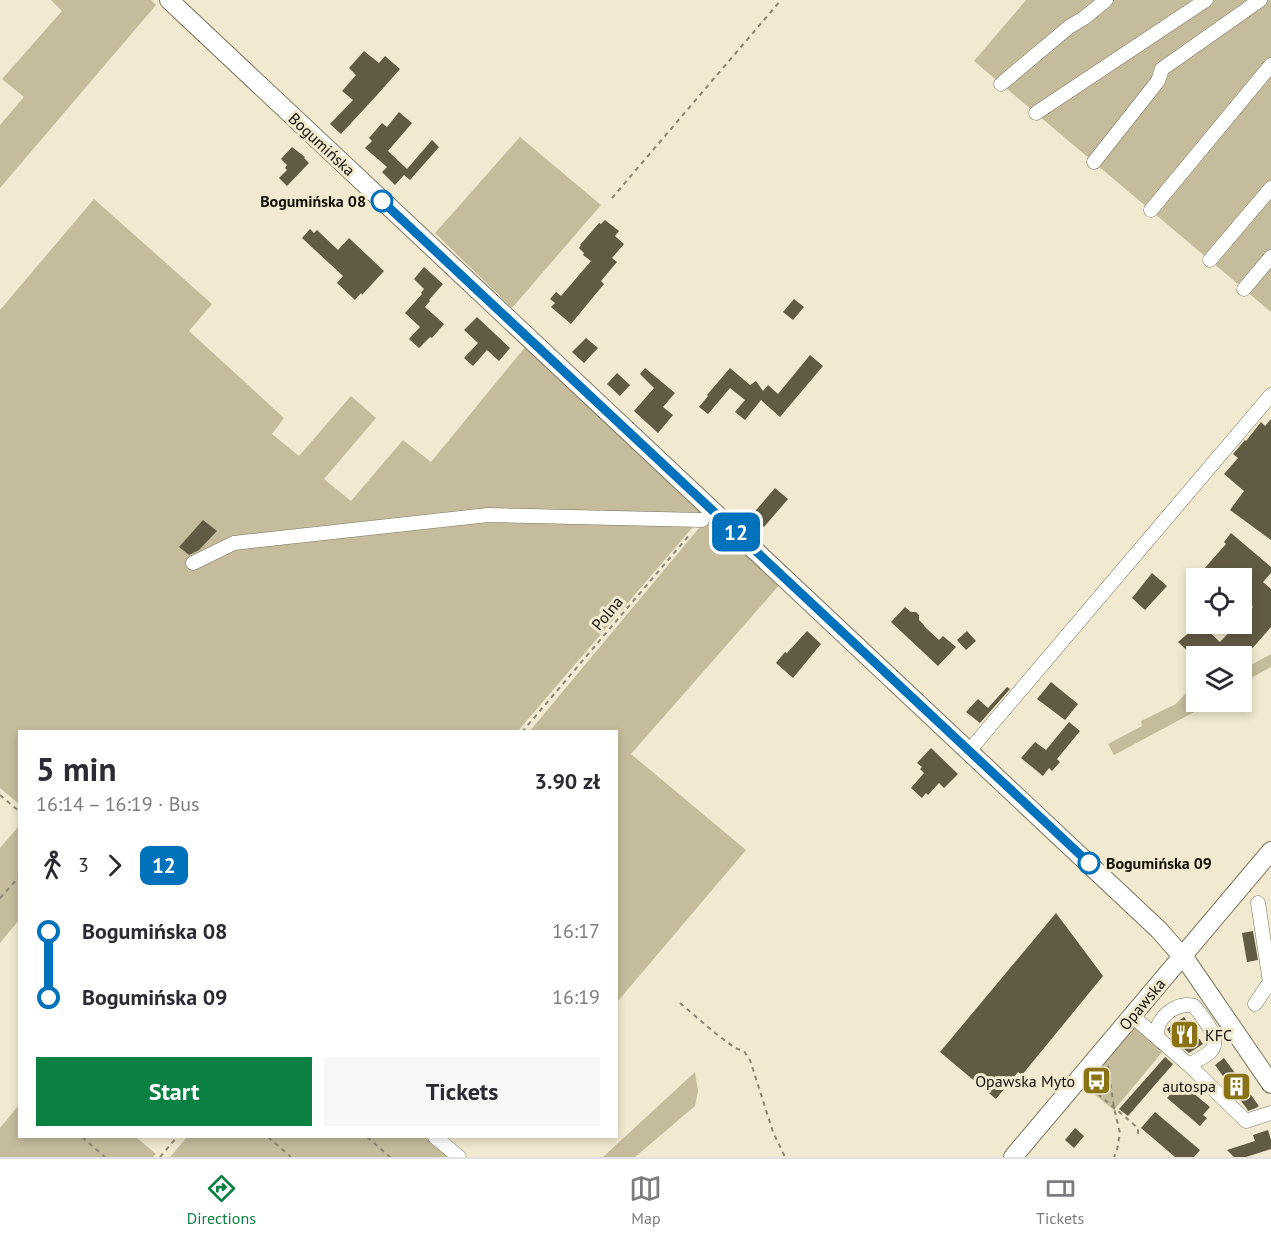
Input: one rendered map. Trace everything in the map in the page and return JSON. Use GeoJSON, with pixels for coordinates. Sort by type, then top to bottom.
{"type":"FeatureCollection","features":[{"type":"Feature","properties":{"kind":"main road","name":"Bogumińska"},"geometry":{"type":"LineString","coordinates":[[169,0],[1121,893],[1182,956],[1271,1084]]}},
{"type":"Feature","properties":{"kind":"main road","name":"Opawska"},"geometry":{"type":"LineString","coordinates":[[1013,1157],[1271,851]]}},
{"type":"Feature","properties":{"kind":"street"},"geometry":{"type":"LineString","coordinates":[[1001,84],[1068,27],[1084,18],[1106,0]]}},
{"type":"Feature","properties":{"kind":"street"},"geometry":{"type":"LineString","coordinates":[[1036,113],[1206,0]]}},
{"type":"Feature","properties":{"kind":"street"},"geometry":{"type":"LineString","coordinates":[[1094,162],[1158,81],[1162,69],[1260,0]]}},
{"type":"Feature","properties":{"kind":"street"},"geometry":{"type":"LineString","coordinates":[[1150,210],[1271,65]]}},
{"type":"Feature","properties":{"kind":"street"},"geometry":{"type":"LineString","coordinates":[[1210,260],[1271,188]]}},
{"type":"Feature","properties":{"kind":"street"},"geometry":{"type":"LineString","coordinates":[[1245,289],[1271,257]]}},
{"type":"Feature","properties":{"kind":"street"},"geometry":{"type":"LineString","coordinates":[[969,751],[1271,395]]}},
{"type":"Feature","properties":{"kind":"street"},"geometry":{"type":"LineString","coordinates":[[193,563],[234,543],[488,515],[702,520]]}},
{"type":"Feature","properties":{"kind":"street"},"geometry":{"type":"LineString","coordinates":[[1258,903],[1270,982],[1255,1004],[1271,1000]]}},
{"type":"Feature","properties":{"kind":"street"},"geometry":{"type":"LineString","coordinates":[[1157,1037],[1158,1026],[1165,1015],[1185,1004],[1194,1006],[1209,1028],[1215,1042],[1209,1053],[1189,1065]]}},
{"type":"Feature","properties":{"kind":"street"},"geometry":{"type":"LineString","coordinates":[[1132,1016],[1189,1065],[1246,1121],[1271,1113]]}},
{"type":"Feature","properties":{"kind":"street"},"geometry":{"type":"LineString","coordinates":[[436,1138],[459,1157]]}},
{"type":"Feature","properties":{"kind":"path"},"geometry":{"type":"LineString","coordinates":[[612,198],[781,0]]}},
{"type":"Feature","properties":{"kind":"path","name":"Polna"},"geometry":{"type":"LineString","coordinates":[[524,730],[702,520]]}},
{"type":"Feature","properties":{"kind":"path"},"geometry":{"type":"LineString","coordinates":[[0,795],[18,810]]}},
{"type":"Feature","properties":{"kind":"path"},"geometry":{"type":"LineString","coordinates":[[0,898],[18,878]]}},
{"type":"Feature","properties":{"kind":"path"},"geometry":{"type":"LineString","coordinates":[[680,1003],[735,1048],[744,1051],[750,1060],[773,1132],[785,1157]]}},
{"type":"Feature","properties":{"kind":"path"},"geometry":{"type":"LineString","coordinates":[[1105,1048],[1120,1133],[1114,1157]]}},
{"type":"Feature","properties":{"kind":"path"},"geometry":{"type":"LineString","coordinates":[[1079,1079],[1138,1128],[1138,1134]]}},
{"type":"Feature","properties":{"kind":"path"},"geometry":{"type":"LineString","coordinates":[[83,1138],[105,1157]]}},
{"type":"Feature","properties":{"kind":"path"},"geometry":{"type":"LineString","coordinates":[[160,1157],[176,1138]]}},
{"type":"Feature","properties":{"kind":"path"},"geometry":{"type":"LineString","coordinates":[[269,1138],[291,1157]]}},
{"type":"Feature","properties":{"kind":"path"},"geometry":{"type":"LineString","coordinates":[[368,1138],[390,1157]]}},
{"type":"Feature","properties":{"kind":"shaded area"},"geometry":{"type":"Polygon","coordinates":[[[51,0],[151,0],[156,5],[0,188],[0,125],[24,97],[2,79],[62,11],[51,0]]]}},
{"type":"Feature","properties":{"kind":"shaded area"},"geometry":{"type":"Polygon","coordinates":[[[1026,0],[1271,0],[1271,312],[974,61],[1026,0]]]}},
{"type":"Feature","properties":{"kind":"shaded area"},"geometry":{"type":"Polygon","coordinates":[[[520,137],[601,205],[512,308],[435,233],[520,137]]]}},
{"type":"Feature","properties":{"kind":"shaded area"},"geometry":{"type":"Polygon","coordinates":[[[94,199],[212,304],[189,331],[284,418],[272,434],[299,456],[351,396],[376,418],[324,479],[351,501],[403,440],[431,462],[526,346],[701,512],[698,521],[519,730],[18,730],[18,803],[0,788],[0,310],[94,199]]]}},
{"type":"Feature","properties":{"kind":"shaded area"},"geometry":{"type":"Polygon","coordinates":[[[709,516],[781,583],[631,754],[746,850],[618,1001],[618,730],[531,730],[709,516]]]}},
{"type":"Feature","properties":{"kind":"shaded area"},"geometry":{"type":"Polygon","coordinates":[[[1271,654],[1271,667],[1252,677],[1252,664],[1271,654]]]}},
{"type":"Feature","properties":{"kind":"shaded area"},"geometry":{"type":"Polygon","coordinates":[[[1186,693],[1186,712],[1194,712],[1114,755],[1108,744],[1142,726],[1141,721],[1176,704],[1186,693]]]}},
{"type":"Feature","properties":{"kind":"shaded area"},"geometry":{"type":"Polygon","coordinates":[[[18,827],[18,921],[0,943],[0,848],[18,827]]]}},
{"type":"Feature","properties":{"kind":"shaded area"},"geometry":{"type":"Polygon","coordinates":[[[1135,1026],[1164,1050],[1114,1110],[1084,1086],[1135,1026]]]}},
{"type":"Feature","properties":{"kind":"shaded area"},"geometry":{"type":"Polygon","coordinates":[[[695,1072],[698,1091],[695,1106],[635,1157],[603,1157],[695,1072]]]}},
{"type":"Feature","properties":{"kind":"shaded area"},"geometry":{"type":"Polygon","coordinates":[[[18,1106],[18,1138],[137,1138],[156,1154],[153,1157],[0,1157],[0,1128],[18,1106]]]}},
{"type":"Feature","properties":{"kind":"shaded area"},"geometry":{"type":"Polygon","coordinates":[[[186,1138],[426,1138],[448,1157],[170,1157],[186,1138]]]}},
{"type":"Feature","properties":{"kind":"building"},"geometry":{"type":"Polygon","coordinates":[[[364,51],[379,63],[385,56],[400,69],[341,134],[330,124],[353,100],[342,91],[356,75],[349,68],[364,51]]]}},
{"type":"Feature","properties":{"kind":"building"},"geometry":{"type":"Polygon","coordinates":[[[399,112],[412,123],[388,151],[407,169],[432,140],[439,147],[410,180],[404,175],[395,185],[382,172],[387,167],[365,148],[372,141],[369,138],[382,123],[387,127],[399,112]]]}},
{"type":"Feature","properties":{"kind":"building"},"geometry":{"type":"Polygon","coordinates":[[[292,147],[309,163],[287,186],[279,178],[287,170],[285,168],[287,165],[281,159],[292,147]]]}},
{"type":"Feature","properties":{"kind":"building"},"geometry":{"type":"Polygon","coordinates":[[[605,220],[619,231],[615,236],[624,244],[612,258],[617,262],[601,281],[604,284],[571,324],[551,307],[555,303],[550,299],[556,292],[561,296],[591,261],[583,255],[584,253],[579,248],[580,245],[599,223],[605,220]]]}},
{"type":"Feature","properties":{"kind":"building"},"geometry":{"type":"Polygon","coordinates":[[[310,229],[314,233],[317,230],[338,250],[349,238],[384,271],[355,300],[337,283],[343,276],[302,238],[310,229]]]}},
{"type":"Feature","properties":{"kind":"building"},"geometry":{"type":"Polygon","coordinates":[[[424,267],[443,284],[425,307],[444,324],[419,348],[409,339],[420,327],[405,313],[422,294],[424,289],[414,279],[424,267]]]}},
{"type":"Feature","properties":{"kind":"building"},"geometry":{"type":"Polygon","coordinates":[[[794,299],[804,307],[793,320],[783,312],[794,299]]]}},
{"type":"Feature","properties":{"kind":"building"},"geometry":{"type":"Polygon","coordinates":[[[477,317],[510,348],[499,361],[487,350],[473,366],[464,358],[478,343],[464,330],[477,317]]]}},
{"type":"Feature","properties":{"kind":"building"},"geometry":{"type":"Polygon","coordinates":[[[586,338],[598,348],[584,363],[572,352],[586,338]]]}},
{"type":"Feature","properties":{"kind":"building"},"geometry":{"type":"Polygon","coordinates":[[[810,355],[823,366],[780,417],[761,400],[745,420],[735,412],[745,400],[730,388],[708,414],[699,407],[730,368],[750,385],[756,381],[763,391],[768,385],[778,394],[810,355]]]}},
{"type":"Feature","properties":{"kind":"building"},"geometry":{"type":"Polygon","coordinates":[[[645,368],[675,393],[663,407],[673,415],[658,433],[634,411],[654,388],[640,374],[645,368]]]}},
{"type":"Feature","properties":{"kind":"building"},"geometry":{"type":"Polygon","coordinates":[[[617,373],[630,385],[620,396],[607,384],[617,373]]]}},
{"type":"Feature","properties":{"kind":"building"},"geometry":{"type":"Polygon","coordinates":[[[1271,419],[1271,540],[1230,510],[1244,491],[1224,474],[1238,458],[1233,454],[1261,422],[1265,426],[1271,419]]]}},
{"type":"Feature","properties":{"kind":"building"},"geometry":{"type":"Polygon","coordinates":[[[775,488],[788,499],[764,527],[751,516],[775,488]]]}},
{"type":"Feature","properties":{"kind":"building"},"geometry":{"type":"Polygon","coordinates":[[[203,520],[217,531],[199,550],[189,555],[179,547],[203,520]]]}},
{"type":"Feature","properties":{"kind":"building"},"geometry":{"type":"Polygon","coordinates":[[[1231,533],[1271,567],[1271,573],[1263,582],[1271,589],[1271,627],[1252,649],[1252,646],[1186,646],[1186,650],[1178,642],[1187,634],[1212,634],[1220,642],[1228,634],[1252,634],[1252,568],[1205,568],[1226,544],[1224,542],[1231,533]]]}},
{"type":"Feature","properties":{"kind":"building"},"geometry":{"type":"Polygon","coordinates":[[[1152,573],[1167,586],[1145,610],[1132,598],[1152,573]]]}},
{"type":"Feature","properties":{"kind":"building"},"geometry":{"type":"Polygon","coordinates":[[[905,607],[911,612],[916,612],[919,620],[939,640],[943,636],[956,647],[938,666],[891,622],[905,607]]]}},
{"type":"Feature","properties":{"kind":"building"},"geometry":{"type":"Polygon","coordinates":[[[807,631],[821,644],[793,678],[776,663],[807,631]]]}},
{"type":"Feature","properties":{"kind":"building"},"geometry":{"type":"Polygon","coordinates":[[[967,631],[976,641],[966,650],[957,640],[967,631]]]}},
{"type":"Feature","properties":{"kind":"building"},"geometry":{"type":"Polygon","coordinates":[[[1051,682],[1078,704],[1065,720],[1037,699],[1051,682]]]}},
{"type":"Feature","properties":{"kind":"building"},"geometry":{"type":"Polygon","coordinates":[[[1007,687],[1010,689],[980,723],[966,712],[978,699],[988,708],[1007,687]]]}},
{"type":"Feature","properties":{"kind":"building"},"geometry":{"type":"Polygon","coordinates":[[[1069,722],[1080,731],[1057,759],[1060,762],[1052,771],[1049,768],[1043,776],[1021,758],[1035,742],[1046,750],[1069,722]]]}},
{"type":"Feature","properties":{"kind":"building"},"geometry":{"type":"Polygon","coordinates":[[[931,748],[958,774],[944,788],[939,783],[922,798],[911,788],[924,773],[920,769],[922,767],[917,763],[931,748]]]}},
{"type":"Feature","properties":{"kind":"building"},"geometry":{"type":"Polygon","coordinates":[[[1056,913],[1103,976],[1022,1075],[1018,1072],[996,1099],[940,1052],[1056,913]]]}},
{"type":"Feature","properties":{"kind":"building"},"geometry":{"type":"Polygon","coordinates":[[[1253,931],[1258,960],[1247,962],[1242,933],[1253,931]]]}},
{"type":"Feature","properties":{"kind":"building","name":"KFC"},"geometry":{"type":"Polygon","coordinates":[[[1184,1017],[1203,1044],[1189,1053],[1174,1040],[1167,1029],[1184,1017]]]}},
{"type":"Feature","properties":{"kind":"building"},"geometry":{"type":"Polygon","coordinates":[[[1165,1057],[1173,1064],[1128,1116],[1119,1109],[1165,1057]]]}},
{"type":"Feature","properties":{"kind":"building","name":"autospa"},"geometry":{"type":"Polygon","coordinates":[[[1224,1058],[1259,1106],[1248,1111],[1215,1065],[1224,1058]]]}},
{"type":"Feature","properties":{"kind":"building"},"geometry":{"type":"Polygon","coordinates":[[[1181,1083],[1210,1107],[1203,1115],[1207,1118],[1200,1126],[1167,1098],[1181,1083]]]}},
{"type":"Feature","properties":{"kind":"building"},"geometry":{"type":"Polygon","coordinates":[[[1155,1112],[1200,1150],[1194,1157],[1175,1157],[1141,1128],[1155,1112]]]}},
{"type":"Feature","properties":{"kind":"building"},"geometry":{"type":"Polygon","coordinates":[[[1075,1128],[1084,1136],[1074,1148],[1065,1140],[1075,1128]]]}},
{"type":"Feature","properties":{"kind":"building"},"geometry":{"type":"Polygon","coordinates":[[[1268,1130],[1271,1149],[1246,1157],[1234,1157],[1227,1150],[1255,1141],[1253,1135],[1268,1130]]]}},
{"type":"Feature","properties":{"kind":"bus line","name":"12"},"geometry":{"type":"LineString","coordinates":[[382,201],[1089,863]]}},
{"type":"Feature","properties":{"kind":"place","name":"Bogumińska 08"},"geometry":{"type":"Point","coordinates":[382,201]}},
{"type":"Feature","properties":{"kind":"place","name":"Bogumińska 09"},"geometry":{"type":"Point","coordinates":[1089,863]}},
{"type":"Feature","properties":{"kind":"place","name":"KFC"},"geometry":{"type":"Point","coordinates":[1184,1035]}},
{"type":"Feature","properties":{"kind":"place","name":"Opawska Myto"},"geometry":{"type":"Point","coordinates":[1096,1081]}},
{"type":"Feature","properties":{"kind":"place","name":"autospa"},"geometry":{"type":"Point","coordinates":[1237,1086]}}]}
